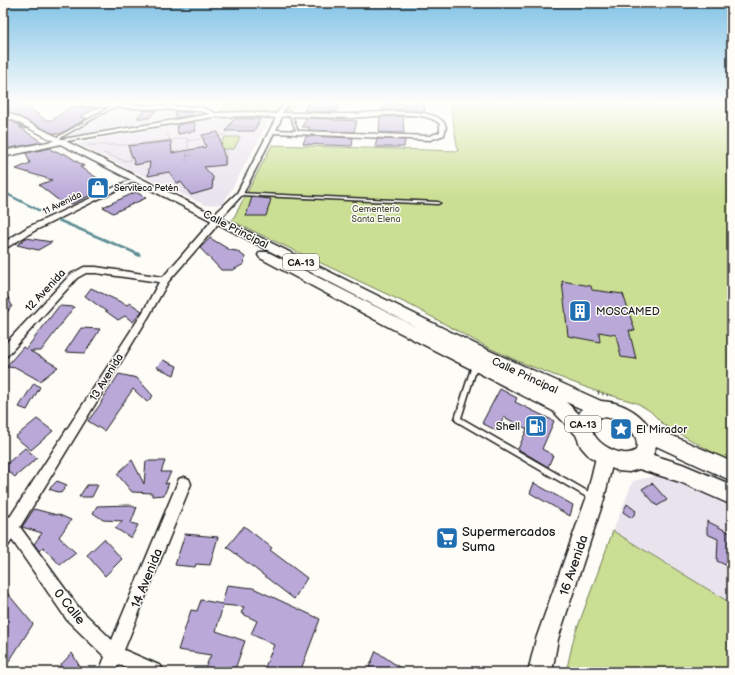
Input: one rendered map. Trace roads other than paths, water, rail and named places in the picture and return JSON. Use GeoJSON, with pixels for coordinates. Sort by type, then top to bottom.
{"type":"FeatureCollection","features":[{"type":"Feature","properties":{"kind":"main road","name":"Calle Principal"},"geometry":{"type":"LineString","coordinates":[[47,134],[62,140],[132,181],[214,223],[450,339],[552,388],[600,409]]}},
{"type":"Feature","properties":{"kind":"main road","name":"Calle Principal"},"geometry":{"type":"LineString","coordinates":[[50,134],[390,321],[559,406],[583,430]]}},
{"type":"Feature","properties":{"kind":"main road"},"geometry":{"type":"LineString","coordinates":[[3,154],[62,140]]}},
{"type":"Feature","properties":{"kind":"main road","name":"CA-13"},"geometry":{"type":"LineString","coordinates":[[732,472],[642,431],[636,424],[623,414],[607,409],[600,409],[592,411],[586,416],[583,422],[583,430],[590,445],[605,457],[624,463],[639,460],[682,473],[732,495]]}},
{"type":"Feature","properties":{"kind":"main road"},"geometry":{"type":"LineString","coordinates":[[639,460],[644,455],[647,447],[646,439],[642,431]]}},
{"type":"Feature","properties":{"kind":"main road","name":"16 Avenida"},"geometry":{"type":"LineString","coordinates":[[540,672],[547,639],[595,499],[605,457]]}},
{"type":"Feature","properties":{"kind":"street"},"geometry":{"type":"LineString","coordinates":[[62,140],[95,134]]}},
{"type":"Feature","properties":{"kind":"street","name":"13 Avenida"},"geometry":{"type":"LineString","coordinates":[[3,541],[7,523],[146,314],[165,280],[240,194],[270,134]]}},
{"type":"Feature","properties":{"kind":"street"},"geometry":{"type":"LineString","coordinates":[[353,134],[430,138],[440,134]]}},
{"type":"Feature","properties":{"kind":"street","name":"11 Avenida"},"geometry":{"type":"LineString","coordinates":[[3,247],[31,230],[132,181]]}},
{"type":"Feature","properties":{"kind":"street","name":"12 Avenida"},"geometry":{"type":"LineString","coordinates":[[3,353],[74,276],[84,270],[96,270],[165,280]]}},
{"type":"Feature","properties":{"kind":"street","name":"14 Avenida"},"geometry":{"type":"LineString","coordinates":[[107,672],[184,484]]}},
{"type":"Feature","properties":{"kind":"street","name":"0 Calle"},"geometry":{"type":"LineString","coordinates":[[7,523],[73,614],[114,654],[155,672]]}},
{"type":"Feature","properties":{"kind":"lane"},"geometry":{"type":"LineString","coordinates":[[62,140],[71,134]]}},
{"type":"Feature","properties":{"kind":"lane"},"geometry":{"type":"LineString","coordinates":[[240,194],[438,203]]}},
{"type":"Feature","properties":{"kind":"lane"},"geometry":{"type":"LineString","coordinates":[[475,363],[458,419],[595,499]]}},
{"type":"Feature","properties":{"kind":"waterway"},"geometry":{"type":"LineString","coordinates":[[3,192],[46,214]]}},
{"type":"Feature","properties":{"kind":"waterway"},"geometry":{"type":"LineString","coordinates":[[58,220],[138,254]]}},
{"type":"Feature","properties":{"kind":"waterway"},"geometry":{"type":"LineString","coordinates":[[135,253],[139,255]]}},
{"type":"Feature","properties":{"kind":"place","name":"Serviteca Petén"},"geometry":{"type":"Point","coordinates":[98,188]}},
{"type":"Feature","properties":{"kind":"place","name":"MOSCAMED"},"geometry":{"type":"Point","coordinates":[580,311]}},
{"type":"Feature","properties":{"kind":"place","name":"Shell"},"geometry":{"type":"Point","coordinates":[536,426]}},
{"type":"Feature","properties":{"kind":"place","name":"El Mirador"},"geometry":{"type":"Point","coordinates":[621,429]}},
{"type":"Feature","properties":{"kind":"place","name":"Supermercados Suma"},"geometry":{"type":"Point","coordinates":[447,538]}},
{"type":"Feature","properties":{"kind":"park label","name":"Cementerio Santa Elena"},"geometry":{"type":"Point","coordinates":[376,214]}}]}
